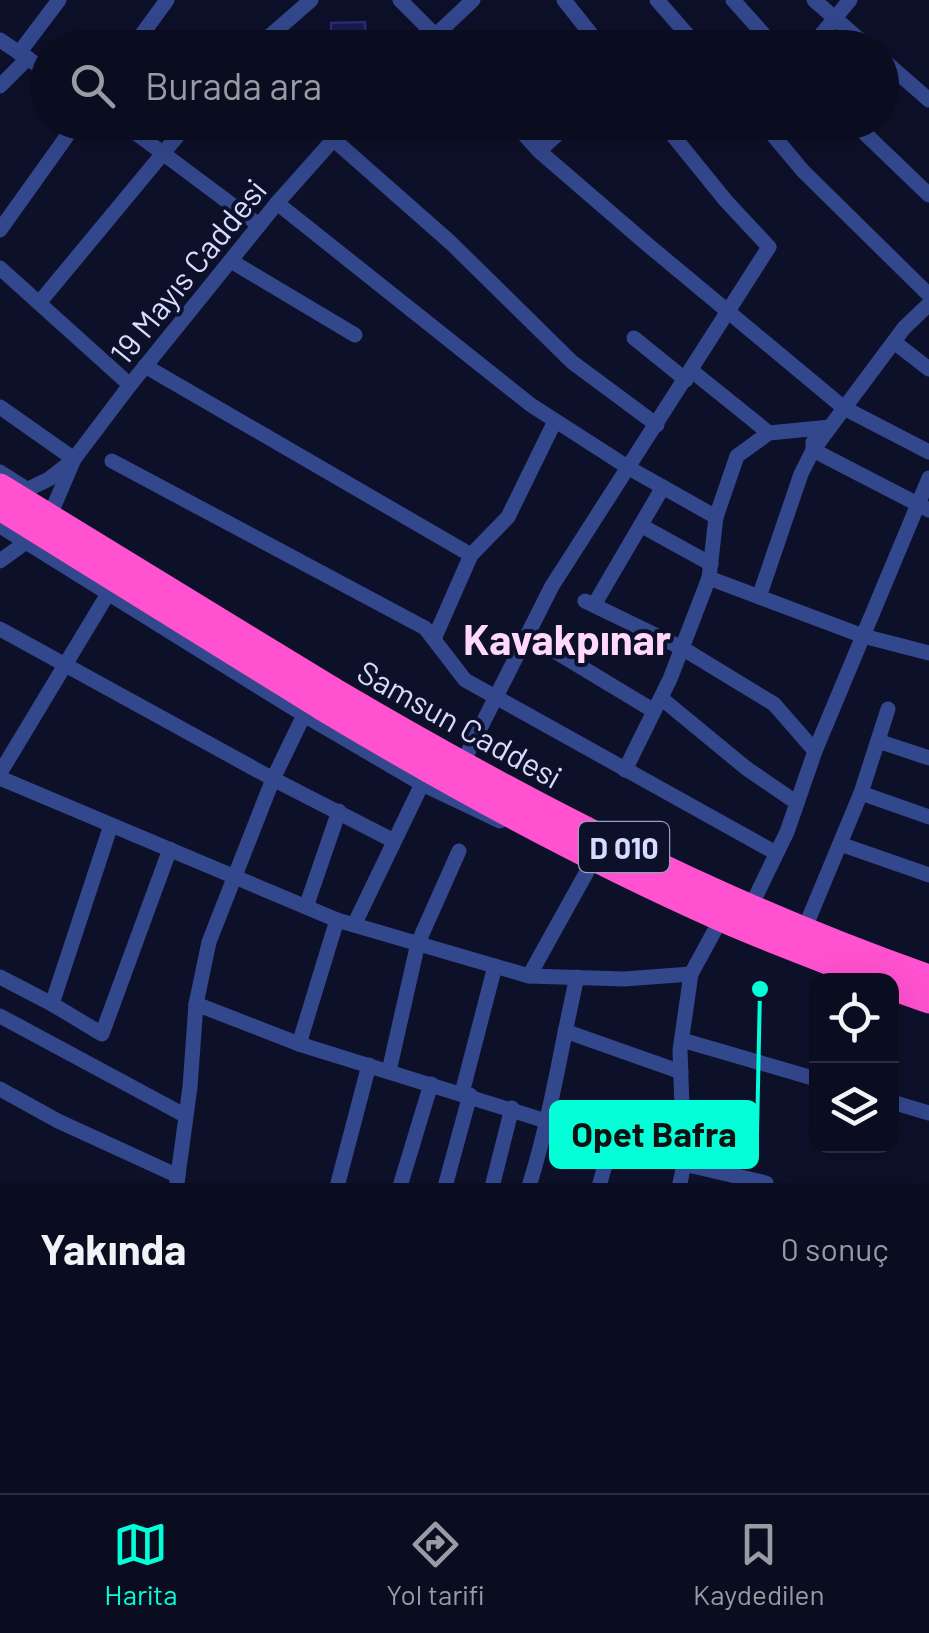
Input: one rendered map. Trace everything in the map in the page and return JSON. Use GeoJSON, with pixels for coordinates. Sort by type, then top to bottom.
{"type":"FeatureCollection","features":[{"type":"Feature","properties":{"kind":"highway","name":"Samsun Caddesi"},"geometry":{"type":"LineString","coordinates":[[20,512],[428,771],[594,859],[721,919],[856,973]]}},
{"type":"Feature","properties":{"kind":"highway","name":"Samsun Caddesi"},"geometry":{"type":"LineString","coordinates":[[319,704],[464,760],[540,805],[804,930],[929,977]]}},
{"type":"Feature","properties":{"kind":"highway"},"geometry":{"type":"LineString","coordinates":[[899,991],[929,1002]]}},
{"type":"Feature","properties":{"kind":"street"},"geometry":{"type":"LineString","coordinates":[[40,30],[60,0]]}},
{"type":"Feature","properties":{"kind":"street"},"geometry":{"type":"LineString","coordinates":[[146,30],[168,0]]}},
{"type":"Feature","properties":{"kind":"street"},"geometry":{"type":"LineString","coordinates":[[277,30],[311,0]]}},
{"type":"Feature","properties":{"kind":"street"},"geometry":{"type":"LineString","coordinates":[[400,0],[432,30]]}},
{"type":"Feature","properties":{"kind":"street"},"geometry":{"type":"LineString","coordinates":[[440,30],[473,0]]}},
{"type":"Feature","properties":{"kind":"street"},"geometry":{"type":"LineString","coordinates":[[564,0],[588,30]]}},
{"type":"Feature","properties":{"kind":"street"},"geometry":{"type":"LineString","coordinates":[[657,0],[683,30]]}},
{"type":"Feature","properties":{"kind":"street"},"geometry":{"type":"LineString","coordinates":[[733,0],[760,30]]}},
{"type":"Feature","properties":{"kind":"street"},"geometry":{"type":"LineString","coordinates":[[814,0],[848,30]]}},
{"type":"Feature","properties":{"kind":"street"},"geometry":{"type":"LineString","coordinates":[[825,30],[850,0]]}},
{"type":"Feature","properties":{"kind":"street"},"geometry":{"type":"LineString","coordinates":[[0,40],[30,60]]}},
{"type":"Feature","properties":{"kind":"street"},"geometry":{"type":"LineString","coordinates":[[0,86],[30,45]]}},
{"type":"Feature","properties":{"kind":"street"},"geometry":{"type":"LineString","coordinates":[[899,74],[929,100]]}},
{"type":"Feature","properties":{"kind":"street"},"geometry":{"type":"LineString","coordinates":[[0,230],[64,140]]}},
{"type":"Feature","properties":{"kind":"street"},"geometry":{"type":"LineString","coordinates":[[144,140],[259,225]]}},
{"type":"Feature","properties":{"kind":"street"},"geometry":{"type":"LineString","coordinates":[[40,303],[175,140]]}},
{"type":"Feature","properties":{"kind":"street","name":"19 Mayıs Caddesi"},"geometry":{"type":"LineString","coordinates":[[20,512],[62,483],[74,460],[130,385],[276,203],[332,140]]}},
{"type":"Feature","properties":{"kind":"street"},"geometry":{"type":"LineString","coordinates":[[334,140],[451,242],[572,362],[657,425]]}},
{"type":"Feature","properties":{"kind":"street"},"geometry":{"type":"LineString","coordinates":[[529,140],[844,408],[929,452]]}},
{"type":"Feature","properties":{"kind":"street"},"geometry":{"type":"LineString","coordinates":[[539,151],[551,140]]}},
{"type":"Feature","properties":{"kind":"street"},"geometry":{"type":"LineString","coordinates":[[20,512],[464,760],[552,586],[770,247],[677,140]]}},
{"type":"Feature","properties":{"kind":"street"},"geometry":{"type":"LineString","coordinates":[[777,140],[803,171],[929,295]]}},
{"type":"Feature","properties":{"kind":"street"},"geometry":{"type":"LineString","coordinates":[[872,140],[929,195]]}},
{"type":"Feature","properties":{"kind":"street"},"geometry":{"type":"LineString","coordinates":[[276,203],[530,405],[716,517]]}},
{"type":"Feature","properties":{"kind":"street"},"geometry":{"type":"LineString","coordinates":[[231,261],[355,335]]}},
{"type":"Feature","properties":{"kind":"street"},"geometry":{"type":"LineString","coordinates":[[0,268],[130,385]]}},
{"type":"Feature","properties":{"kind":"street"},"geometry":{"type":"LineString","coordinates":[[759,597],[813,450],[894,342],[929,304]]}},
{"type":"Feature","properties":{"kind":"street"},"geometry":{"type":"LineString","coordinates":[[634,338],[769,432]]}},
{"type":"Feature","properties":{"kind":"street"},"geometry":{"type":"LineString","coordinates":[[894,342],[929,369]]}},
{"type":"Feature","properties":{"kind":"street"},"geometry":{"type":"LineString","coordinates":[[145,366],[471,554]]}},
{"type":"Feature","properties":{"kind":"street"},"geometry":{"type":"LineString","coordinates":[[0,407],[74,460]]}},
{"type":"Feature","properties":{"kind":"street"},"geometry":{"type":"LineString","coordinates":[[434,639],[471,554],[508,517],[555,421]]}},
{"type":"Feature","properties":{"kind":"street"},"geometry":{"type":"LineString","coordinates":[[624,770],[682,648],[710,571],[716,517],[737,456],[769,432],[830,427]]}},
{"type":"Feature","properties":{"kind":"street"},"geometry":{"type":"LineString","coordinates":[[812,428],[813,450]]}},
{"type":"Feature","properties":{"kind":"street"},"geometry":{"type":"LineString","coordinates":[[813,450],[923,508]]}},
{"type":"Feature","properties":{"kind":"street","name":"19 Mayıs Caddesi"},"geometry":{"type":"LineString","coordinates":[[20,512],[49,479],[74,460]]}},
{"type":"Feature","properties":{"kind":"street"},"geometry":{"type":"LineString","coordinates":[[112,461],[425,628],[465,680],[776,853]]}},
{"type":"Feature","properties":{"kind":"street"},"geometry":{"type":"LineString","coordinates":[[0,472],[20,512],[109,592],[319,704],[422,784],[476,812],[565,844]]}},
{"type":"Feature","properties":{"kind":"street"},"geometry":{"type":"LineString","coordinates":[[751,906],[862,636],[923,508],[929,478]]}},
{"type":"Feature","properties":{"kind":"street"},"geometry":{"type":"LineString","coordinates":[[663,487],[590,603],[682,648],[774,704],[815,751]]}},
{"type":"Feature","properties":{"kind":"street"},"geometry":{"type":"LineString","coordinates":[[0,561],[20,512]]}},
{"type":"Feature","properties":{"kind":"street"},"geometry":{"type":"LineString","coordinates":[[642,526],[710,571],[759,597],[862,636],[929,653]]}},
{"type":"Feature","properties":{"kind":"street"},"geometry":{"type":"LineString","coordinates":[[109,592],[0,775],[338,920],[529,976],[624,979],[691,974]]}},
{"type":"Feature","properties":{"kind":"street"},"geometry":{"type":"LineString","coordinates":[[0,629],[394,841]]}},
{"type":"Feature","properties":{"kind":"street"},"geometry":{"type":"LineString","coordinates":[[528,635],[657,704],[796,803]]}},
{"type":"Feature","properties":{"kind":"street"},"geometry":{"type":"LineString","coordinates":[[0,1089],[178,1180],[196,1004],[208,942],[274,779],[319,704]]}},
{"type":"Feature","properties":{"kind":"street"},"geometry":{"type":"LineString","coordinates":[[804,930],[861,793],[888,709]]}},
{"type":"Feature","properties":{"kind":"street"},"geometry":{"type":"LineString","coordinates":[[878,740],[929,758]]}},
{"type":"Feature","properties":{"kind":"street"},"geometry":{"type":"LineString","coordinates":[[354,925],[422,784]]}},
{"type":"Feature","properties":{"kind":"street"},"geometry":{"type":"LineString","coordinates":[[861,793],[929,817]]}},
{"type":"Feature","properties":{"kind":"street"},"geometry":{"type":"LineString","coordinates":[[306,907],[339,811]]}},
{"type":"Feature","properties":{"kind":"street"},"geometry":{"type":"LineString","coordinates":[[52,1004],[111,824]]}},
{"type":"Feature","properties":{"kind":"street"},"geometry":{"type":"LineString","coordinates":[[840,844],[929,875]]}},
{"type":"Feature","properties":{"kind":"street"},"geometry":{"type":"LineString","coordinates":[[0,977],[102,1034],[170,849]]}},
{"type":"Feature","properties":{"kind":"street"},"geometry":{"type":"LineString","coordinates":[[389,1071],[418,944],[460,851]]}},
{"type":"Feature","properties":{"kind":"street"},"geometry":{"type":"LineString","coordinates":[[529,976],[594,859]]}},
{"type":"Feature","properties":{"kind":"street"},"geometry":{"type":"LineString","coordinates":[[680,1183],[684,1164],[682,1040],[691,974],[721,919]]}},
{"type":"Feature","properties":{"kind":"street"},"geometry":{"type":"LineString","coordinates":[[300,1044],[338,920]]}},
{"type":"Feature","properties":{"kind":"street"},"geometry":{"type":"LineString","coordinates":[[446,1183],[496,966]]}},
{"type":"Feature","properties":{"kind":"street"},"geometry":{"type":"LineString","coordinates":[[530,1183],[550,1120],[552,1086],[577,977]]}},
{"type":"Feature","properties":{"kind":"street"},"geometry":{"type":"LineString","coordinates":[[196,1004],[300,1044],[684,1164],[766,1183]]}},
{"type":"Feature","properties":{"kind":"street"},"geometry":{"type":"LineString","coordinates":[[0,1016],[186,1116]]}},
{"type":"Feature","properties":{"kind":"street"},"geometry":{"type":"LineString","coordinates":[[565,1031],[681,1072]]}},
{"type":"Feature","properties":{"kind":"street"},"geometry":{"type":"LineString","coordinates":[[682,1040],[809,1078]]}},
{"type":"Feature","properties":{"kind":"street"},"geometry":{"type":"LineString","coordinates":[[338,1183],[369,1065]]}},
{"type":"Feature","properties":{"kind":"street"},"geometry":{"type":"LineString","coordinates":[[401,1183],[431,1084]]}},
{"type":"Feature","properties":{"kind":"street"},"geometry":{"type":"LineString","coordinates":[[899,1104],[929,1112]]}},
{"type":"Feature","properties":{"kind":"street"},"geometry":{"type":"LineString","coordinates":[[494,1183],[512,1108]]}},
{"type":"Feature","properties":{"kind":"street"},"geometry":{"type":"LineString","coordinates":[[600,1183],[612,1140]]}},
{"type":"Feature","properties":{"kind":"building"},"geometry":{"type":"Polygon","coordinates":[[[365,22],[365,30],[331,30],[331,23],[365,22]]]}},
{"type":"Feature","properties":{"kind":"place","name":"Opet Bafra"},"geometry":{"type":"Point","coordinates":[760,989]}},
{"type":"Feature","properties":{"kind":"district","name":"Kavakpınar"},"geometry":{"type":"Point","coordinates":[567,638]}}]}
